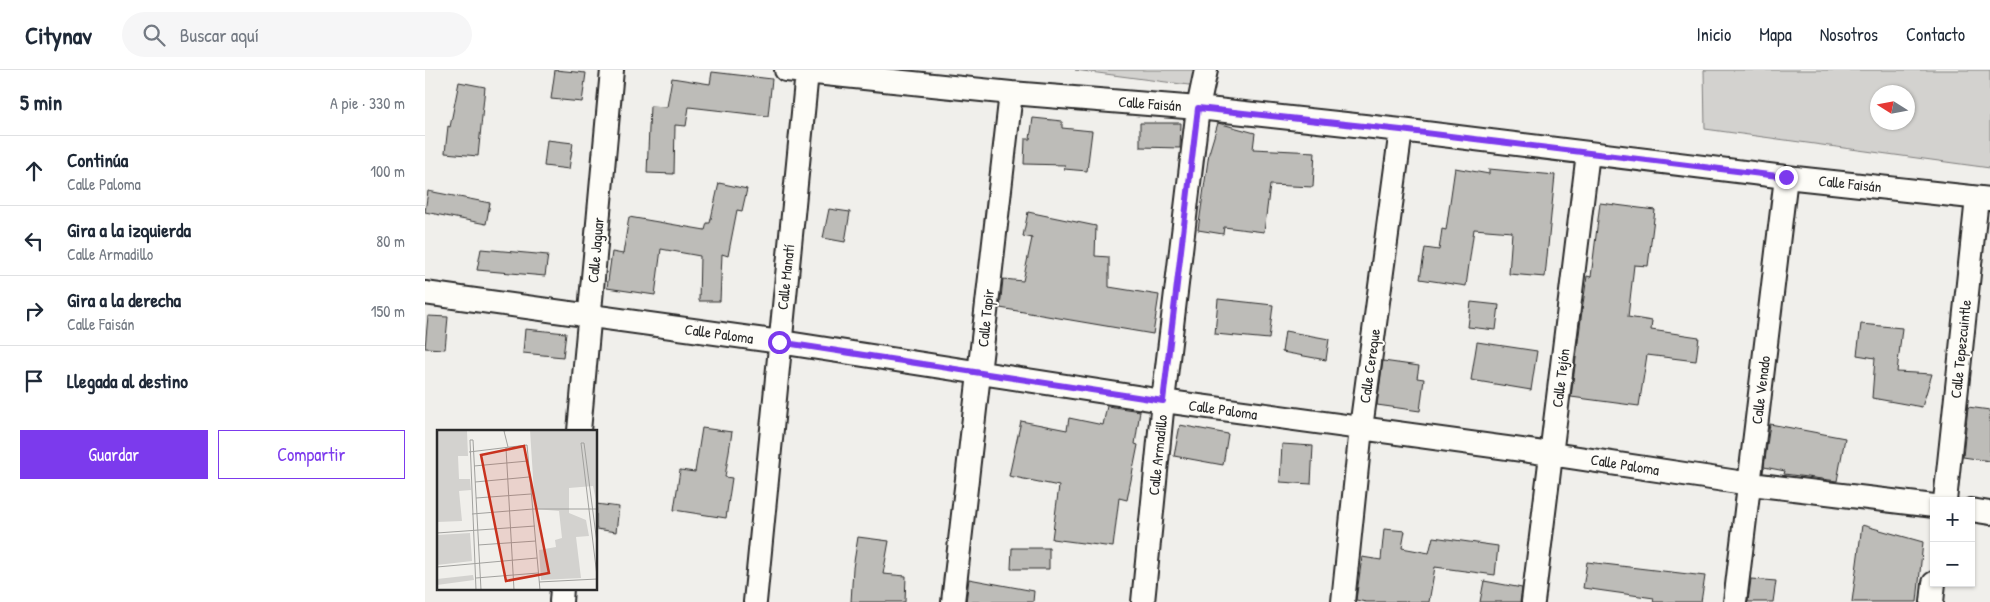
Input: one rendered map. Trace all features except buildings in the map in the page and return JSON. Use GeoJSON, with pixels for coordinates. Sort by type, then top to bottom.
{"type":"FeatureCollection","features":[{"type":"Feature","properties":{"kind":"street","name":"Calle Jaguar"},"geometry":{"type":"LineString","coordinates":[[579,430],[612,70]]}},
{"type":"Feature","properties":{"kind":"street","name":"Calle Armadillo"},"geometry":{"type":"LineString","coordinates":[[1143,602],[1163,401],[1198,108],[1206,70]]}},
{"type":"Feature","properties":{"kind":"street","name":"Calle Faisán"},"geometry":{"type":"LineString","coordinates":[[797,71],[1011,93],[1198,108],[1401,130],[1786,177],[1983,198]]}},
{"type":"Feature","properties":{"kind":"street","name":"Calle Manatí"},"geometry":{"type":"LineString","coordinates":[[755,602],[779,342],[797,71]]}},
{"type":"Feature","properties":{"kind":"street","name":"Calle Tapir"},"geometry":{"type":"LineString","coordinates":[[953,602],[1011,93]]}},
{"type":"Feature","properties":{"kind":"street","name":"Calle Cereque"},"geometry":{"type":"LineString","coordinates":[[1343,602],[1361,428],[1401,130]]}},
{"type":"Feature","properties":{"kind":"street","name":"Calle Tejón"},"geometry":{"type":"LineString","coordinates":[[1533,602],[1588,153]]}},
{"type":"Feature","properties":{"kind":"street","name":"Calle Venado"},"geometry":{"type":"LineString","coordinates":[[1735,602],[1751,484],[1786,177]]}},
{"type":"Feature","properties":{"kind":"street","name":"Calle Tepezcuintle"},"geometry":{"type":"LineString","coordinates":[[1946,497],[1983,198]]}},
{"type":"Feature","properties":{"kind":"street","name":"Calle Paloma"},"geometry":{"type":"LineString","coordinates":[[425,293],[779,342],[1163,401],[1551,454],[1751,484],[1930,506]]}},
{"type":"Feature","properties":{"kind":"street"},"geometry":{"type":"LineString","coordinates":[[1975,511],[1990,513]]}},
{"type":"Feature","properties":{"kind":"street"},"geometry":{"type":"LineString","coordinates":[[1932,602],[1934,587]]}},
{"type":"Feature","properties":{"kind":"shaded area"},"geometry":{"type":"Polygon","coordinates":[[[1075,70],[1208,70],[1204,87],[1075,70]]]}},
{"type":"Feature","properties":{"kind":"shaded area"},"geometry":{"type":"Polygon","coordinates":[[[1704,70],[1990,70],[1990,168],[1705,129],[1704,70]]]}},
{"type":"Feature","properties":{"kind":"route"},"geometry":{"type":"LineString","coordinates":[[779,342],[1163,401],[1198,108],[1401,130],[1786,177]]}}]}
